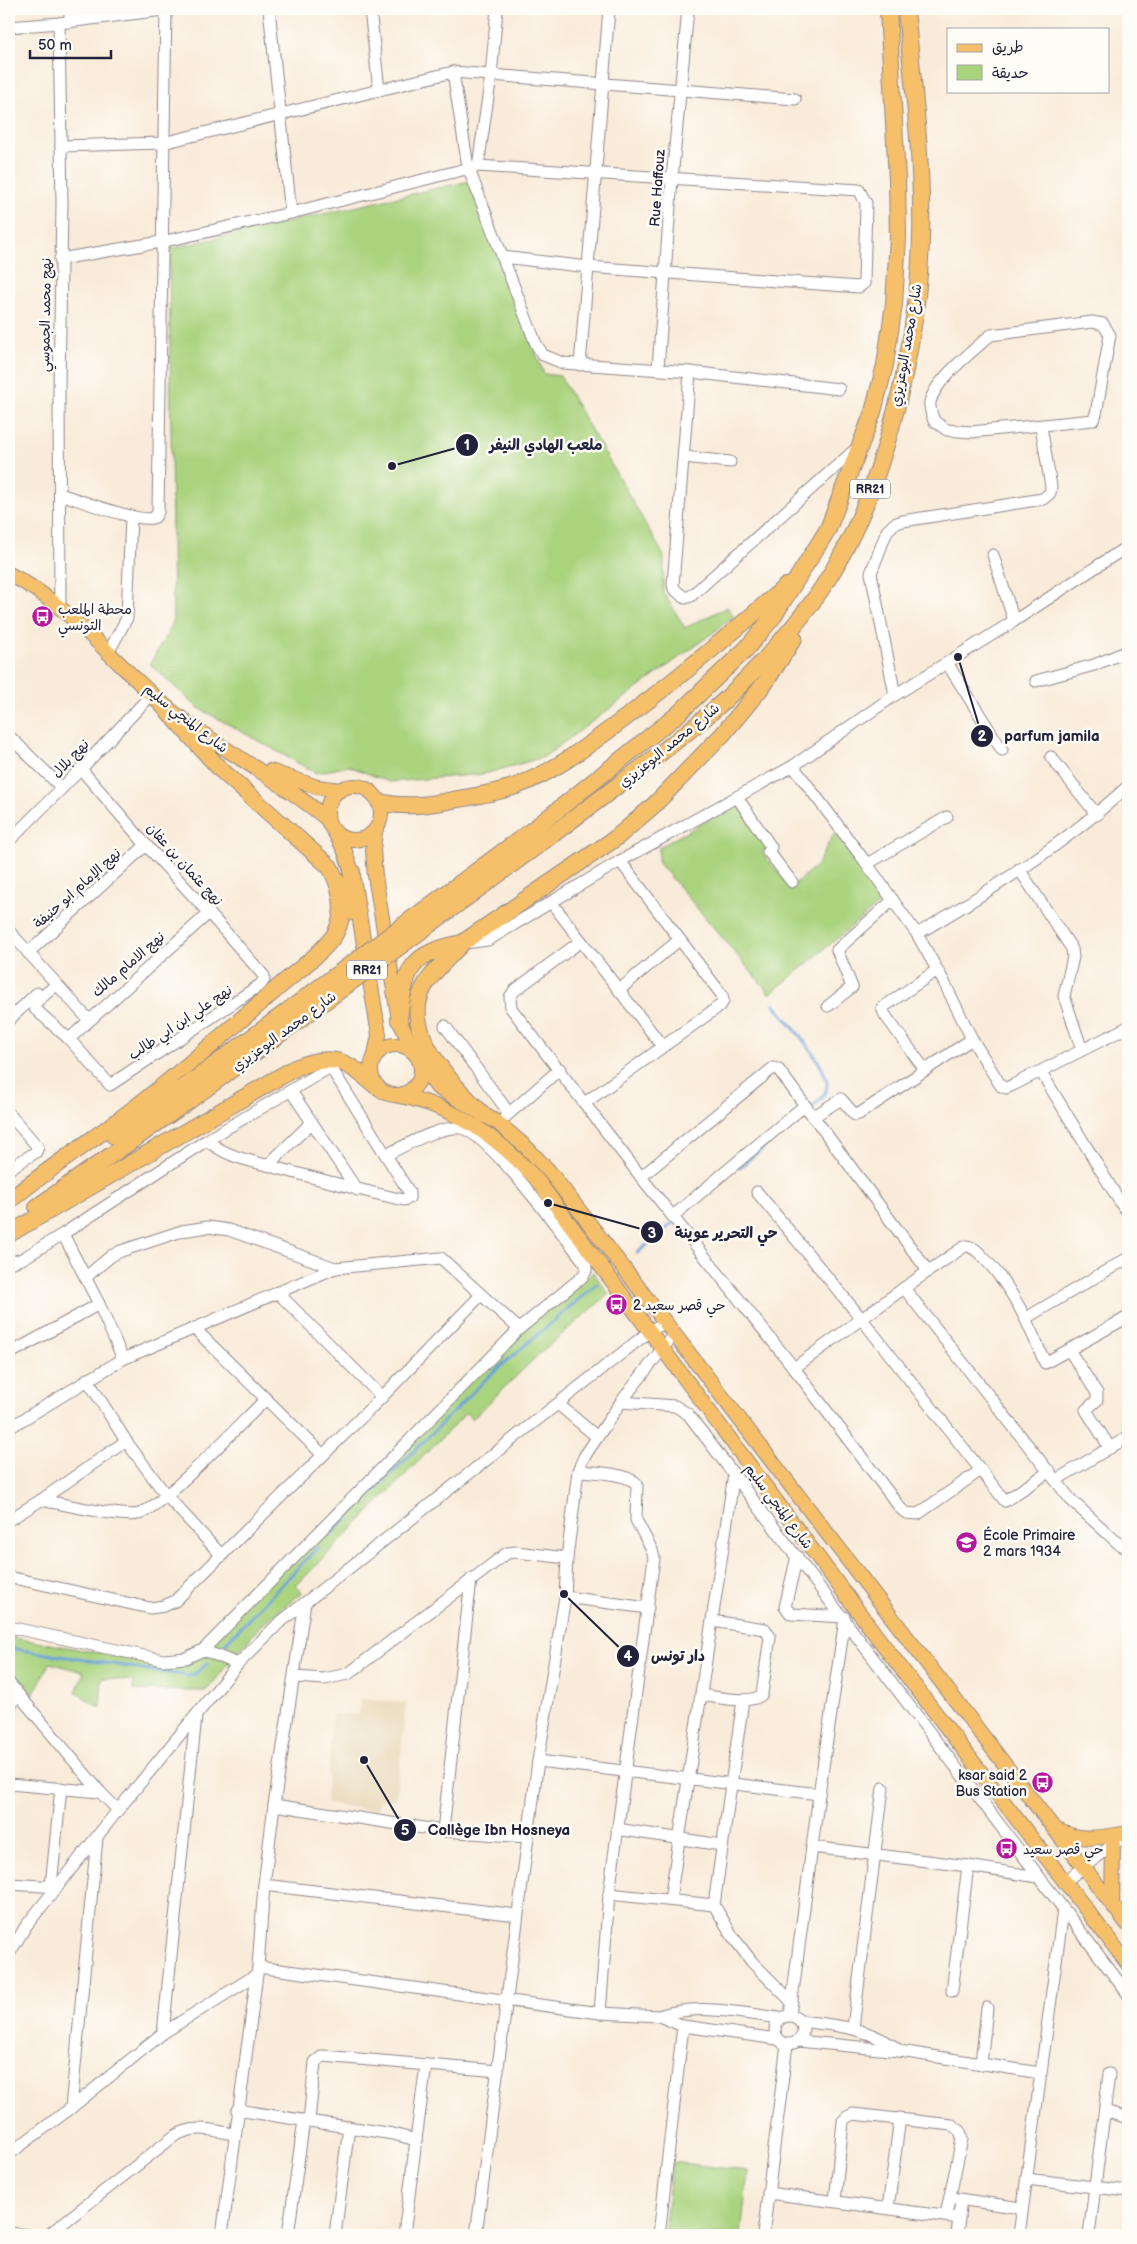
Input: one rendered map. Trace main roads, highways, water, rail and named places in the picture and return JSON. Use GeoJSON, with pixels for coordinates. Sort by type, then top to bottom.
{"type":"FeatureCollection","features":[{"type":"Feature","properties":{"kind":"highway"},"geometry":{"type":"LineString","coordinates":[[881,9],[891,91]]}},
{"type":"Feature","properties":{"kind":"highway","name":"شارع محمد البوعزيزي"},"geometry":{"type":"LineString","coordinates":[[540,834],[677,715],[746,650],[773,617],[801,573],[828,528],[845,488],[858,447],[873,412],[885,365],[894,304],[898,209],[888,9]]}},
{"type":"Feature","properties":{"kind":"highway","name":"شارع محمد البوعزيزي"},"geometry":{"type":"LineString","coordinates":[[9,1227],[540,834],[702,721],[746,680],[782,639],[822,588],[846,546],[872,484],[887,440],[903,377],[918,276],[921,237],[920,178],[906,9]]}},
{"type":"Feature","properties":{"kind":"highway"},"geometry":{"type":"LineString","coordinates":[[913,87],[914,9]]}},
{"type":"Feature","properties":{"kind":"highway"},"geometry":{"type":"LineString","coordinates":[[379,802],[398,807],[428,804],[495,792],[517,786],[548,772],[632,713],[728,636],[801,573]]}},
{"type":"Feature","properties":{"kind":"highway"},"geometry":{"type":"LineString","coordinates":[[491,1119],[457,1089],[427,1045],[418,1020],[418,1004],[422,991],[430,977],[462,943],[616,838],[700,759],[765,683],[787,650],[822,588]]}},
{"type":"Feature","properties":{"kind":"highway"},"geometry":{"type":"LineString","coordinates":[[9,1202],[120,1119],[326,945],[335,933],[342,909],[338,881],[330,867],[220,769],[154,696]]}},
{"type":"Feature","properties":{"kind":"highway"},"geometry":{"type":"LineString","coordinates":[[257,1005],[318,963],[340,938],[351,910],[352,872]]}},
{"type":"Feature","properties":{"kind":"highway"},"geometry":{"type":"LineString","coordinates":[[399,1020],[403,985],[408,971],[423,957],[441,948],[462,943]]}},
{"type":"Feature","properties":{"kind":"highway"},"geometry":{"type":"LineString","coordinates":[[9,1234],[295,1068],[321,1060],[334,1059],[353,1066],[376,1086]]}},
{"type":"Feature","properties":{"kind":"highway","name":"شارع محمد البوعزيزي"},"geometry":{"type":"LineString","coordinates":[[9,1202],[186,1095]]}},
{"type":"Feature","properties":{"kind":"main road","name":"شارع المنجي سليم"},"geometry":{"type":"LineString","coordinates":[[10,576],[39,591],[60,607],[154,696],[229,753],[250,764],[303,799],[327,819],[344,849],[352,872],[379,1035],[371,1073],[376,1086],[388,1094],[418,1099],[444,1109],[485,1133],[509,1151],[537,1180],[878,1638],[1128,1964]]}},
{"type":"Feature","properties":{"kind":"main road","name":"شارع المنجي سليم"},"geometry":{"type":"LineString","coordinates":[[250,764],[317,787],[340,790],[349,786],[358,786],[374,794],[379,802],[381,817],[375,831],[373,850],[375,876],[399,1020],[417,1058],[437,1087],[491,1119],[526,1147],[549,1171],[1128,1925]]}},
{"type":"Feature","properties":{"kind":"main road"},"geometry":{"type":"LineString","coordinates":[[327,819],[329,802],[340,790]]}},
{"type":"Feature","properties":{"kind":"main road"},"geometry":{"type":"LineString","coordinates":[[335,833],[342,838],[360,840],[375,831]]}},
{"type":"Feature","properties":{"kind":"main road"},"geometry":{"type":"LineString","coordinates":[[374,1059],[379,1053],[393,1046],[409,1049],[417,1058],[420,1078],[416,1086],[403,1094],[395,1095]]}},
{"type":"Feature","properties":{"kind":"main road"},"geometry":{"type":"LineString","coordinates":[[1053,1827],[1068,1835],[1093,1839],[1128,1832]]}},
{"type":"Feature","properties":{"kind":"main road"},"geometry":{"type":"LineString","coordinates":[[1112,1903],[1113,1845]]}},
{"type":"Feature","properties":{"kind":"waterway"},"geometry":{"type":"LineString","coordinates":[[774,1004],[815,1056],[826,1077],[827,1086],[825,1092],[811,1108]]}},
{"type":"Feature","properties":{"kind":"waterway"},"geometry":{"type":"LineString","coordinates":[[740,1167],[806,1112]]}},
{"type":"Feature","properties":{"kind":"waterway"},"geometry":{"type":"LineString","coordinates":[[637,1253],[673,1223]]}},
{"type":"Feature","properties":{"kind":"waterway"},"geometry":{"type":"LineString","coordinates":[[329,1536],[490,1375],[597,1284]]}},
{"type":"Feature","properties":{"kind":"waterway"},"geometry":{"type":"LineString","coordinates":[[218,1651],[318,1547]]}},
{"type":"Feature","properties":{"kind":"waterway"},"geometry":{"type":"LineString","coordinates":[[9,1648],[188,1676],[195,1674],[208,1663]]}},
{"type":"Feature","properties":{"kind":"place","name":"ملعب الهادي النيفر"},"geometry":{"type":"Point","coordinates":[392,466]}},
{"type":"Feature","properties":{"kind":"place","name":"محطة الملعب التونسي"},"geometry":{"type":"Point","coordinates":[42,617]}},
{"type":"Feature","properties":{"kind":"place","name":"parfum jamila"},"geometry":{"type":"Point","coordinates":[958,657]}},
{"type":"Feature","properties":{"kind":"place","name":"حي التحرير عوينة"},"geometry":{"type":"Point","coordinates":[548,1203]}},
{"type":"Feature","properties":{"kind":"place","name":"2 حي قصر سعيد"},"geometry":{"type":"Point","coordinates":[617,1305]}},
{"type":"Feature","properties":{"kind":"place","name":"École Primaire 2 mars 1934"},"geometry":{"type":"Point","coordinates":[967,1543]}},
{"type":"Feature","properties":{"kind":"place","name":"دار تونس"},"geometry":{"type":"Point","coordinates":[564,1594]}},
{"type":"Feature","properties":{"kind":"place","name":"Collège Ibn Hosneya"},"geometry":{"type":"Point","coordinates":[364,1760]}},
{"type":"Feature","properties":{"kind":"place","name":"ksar said 2 Bus Station"},"geometry":{"type":"Point","coordinates":[1043,1783]}},
{"type":"Feature","properties":{"kind":"place","name":"حي قصر سعيد"},"geometry":{"type":"Point","coordinates":[1007,1849]}}]}
